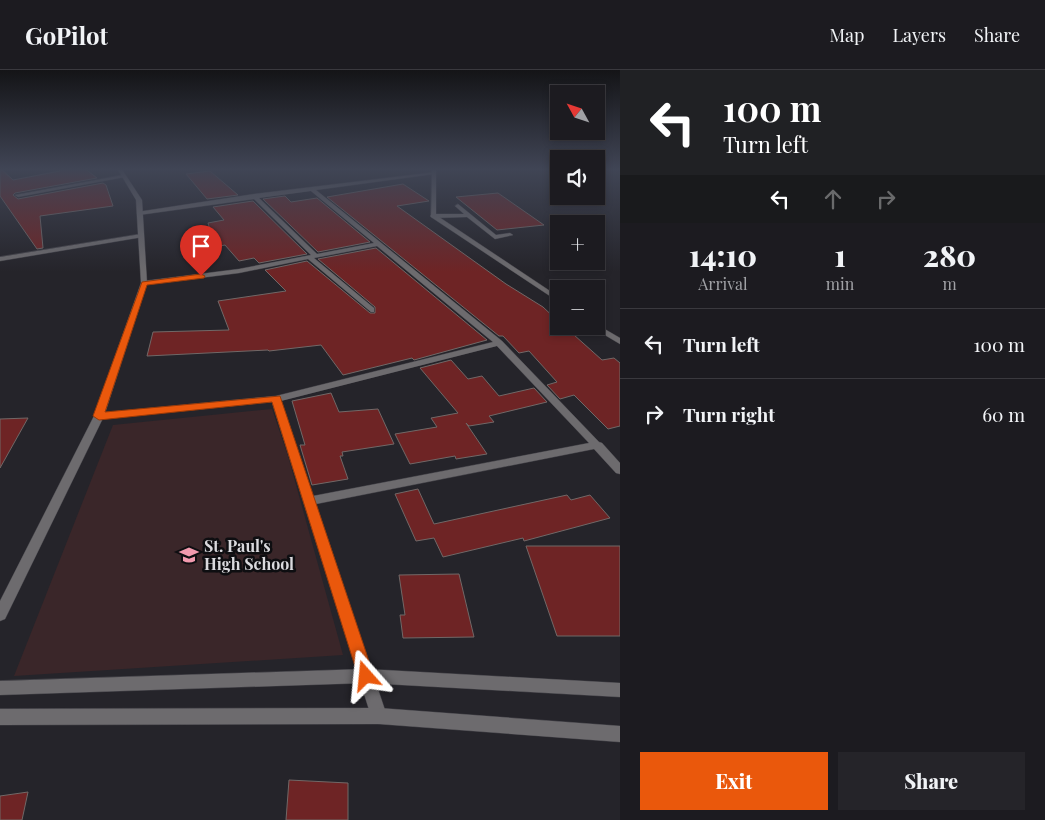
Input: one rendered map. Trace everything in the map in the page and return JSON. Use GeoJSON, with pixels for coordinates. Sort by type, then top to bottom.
{"type":"FeatureCollection","features":[{"type":"Feature","properties":{"kind":"street"},"geometry":{"type":"LineString","coordinates":[[0,615],[99,416],[144,283],[139,203]]}},
{"type":"Feature","properties":{"kind":"street"},"geometry":{"type":"LineString","coordinates":[[140,213],[207,203]]}},
{"type":"Feature","properties":{"kind":"street"},"geometry":{"type":"LineString","coordinates":[[261,203],[313,257],[371,310]]}},
{"type":"Feature","properties":{"kind":"street"},"geometry":{"type":"LineString","coordinates":[[329,203],[499,344],[620,470]]}},
{"type":"Feature","properties":{"kind":"street"},"geometry":{"type":"LineString","coordinates":[[433,203],[433,216]]}},
{"type":"Feature","properties":{"kind":"street"},"geometry":{"type":"LineString","coordinates":[[458,206],[495,237],[510,235]]}},
{"type":"Feature","properties":{"kind":"street"},"geometry":{"type":"LineString","coordinates":[[433,216],[469,215]]}},
{"type":"Feature","properties":{"kind":"street"},"geometry":{"type":"LineString","coordinates":[[433,216],[550,294]]}},
{"type":"Feature","properties":{"kind":"street"},"geometry":{"type":"LineString","coordinates":[[0,259],[141,236]]}},
{"type":"Feature","properties":{"kind":"street"},"geometry":{"type":"LineString","coordinates":[[144,283],[239,271],[377,244]]}},
{"type":"Feature","properties":{"kind":"street"},"geometry":{"type":"LineString","coordinates":[[605,332],[620,342]]}},
{"type":"Feature","properties":{"kind":"street"},"geometry":{"type":"LineString","coordinates":[[99,416],[276,398],[499,344]]}},
{"type":"Feature","properties":{"kind":"street"},"geometry":{"type":"LineString","coordinates":[[276,398],[379,716]]}},
{"type":"Feature","properties":{"kind":"street"},"geometry":{"type":"LineString","coordinates":[[309,501],[598,445]]}},
{"type":"Feature","properties":{"kind":"street"},"geometry":{"type":"LineString","coordinates":[[0,688],[366,676],[620,690]]}},
{"type":"Feature","properties":{"kind":"street"},"geometry":{"type":"LineString","coordinates":[[0,716],[379,716],[620,734]]}},
{"type":"Feature","properties":{"kind":"shaded area","name":"St. Paul's High School"},"geometry":{"type":"Polygon","coordinates":[[[272,409],[288,456],[343,655],[14,676],[113,425],[272,409]]]}},
{"type":"Feature","properties":{"kind":"building"},"geometry":{"type":"Polygon","coordinates":[[[5,203],[112,203],[113,206],[40,216],[43,248],[37,249],[5,203]]]}},
{"type":"Feature","properties":{"kind":"building"},"geometry":{"type":"Polygon","coordinates":[[[255,203],[307,254],[259,263],[254,258],[239,261],[225,245],[215,247],[208,223],[224,220],[213,207],[255,203]]]}},
{"type":"Feature","properties":{"kind":"building"},"geometry":{"type":"Polygon","coordinates":[[[267,203],[323,203],[370,242],[318,252],[267,203]]]}},
{"type":"Feature","properties":{"kind":"building"},"geometry":{"type":"Polygon","coordinates":[[[334,203],[416,203],[397,206],[506,284],[543,307],[550,314],[550,335],[574,335],[602,360],[614,358],[620,363],[620,426],[608,429],[574,395],[560,399],[547,385],[557,382],[529,351],[519,353],[503,336],[499,336],[334,203]]]}},
{"type":"Feature","properties":{"kind":"building"},"geometry":{"type":"Polygon","coordinates":[[[463,203],[512,203],[544,225],[497,230],[463,203]]]}},
{"type":"Feature","properties":{"kind":"building"},"geometry":{"type":"Polygon","coordinates":[[[376,248],[487,340],[414,360],[412,358],[343,375],[321,345],[269,351],[147,356],[153,332],[229,330],[218,301],[286,291],[265,270],[307,261],[370,313],[375,313],[375,307],[318,259],[376,248]]]}},
{"type":"Feature","properties":{"kind":"building"},"geometry":{"type":"Polygon","coordinates":[[[451,360],[468,379],[482,376],[499,396],[534,388],[547,402],[489,416],[494,422],[469,426],[466,423],[487,454],[456,459],[455,456],[410,464],[395,434],[437,427],[431,418],[458,413],[420,368],[451,360]]]}},
{"type":"Feature","properties":{"kind":"building"},"geometry":{"type":"Polygon","coordinates":[[[331,393],[339,412],[378,409],[394,444],[342,452],[343,456],[340,456],[348,479],[312,485],[300,445],[305,445],[292,401],[331,393]]]}},
{"type":"Feature","properties":{"kind":"building"},"geometry":{"type":"Polygon","coordinates":[[[28,418],[0,468],[0,419],[28,418]]]}},
{"type":"Feature","properties":{"kind":"building"},"geometry":{"type":"Polygon","coordinates":[[[418,489],[434,524],[567,495],[571,500],[590,495],[610,518],[524,541],[523,538],[443,557],[434,538],[416,541],[395,494],[418,489]]]}},
{"type":"Feature","properties":{"kind":"building"},"geometry":{"type":"Polygon","coordinates":[[[526,546],[620,546],[620,636],[557,636],[526,546]]]}},
{"type":"Feature","properties":{"kind":"building"},"geometry":{"type":"Polygon","coordinates":[[[459,574],[474,637],[403,638],[400,615],[405,615],[399,575],[459,574]]]}},
{"type":"Feature","properties":{"kind":"building"},"geometry":{"type":"Polygon","coordinates":[[[289,780],[348,783],[348,820],[286,820],[289,780]]]}},
{"type":"Feature","properties":{"kind":"building"},"geometry":{"type":"Polygon","coordinates":[[[28,792],[22,820],[0,820],[0,796],[28,792]]]}},
{"type":"Feature","properties":{"kind":"place","name":"St. Paul's High School"},"geometry":{"type":"Point","coordinates":[189,555]}},
{"type":"Feature","properties":{"kind":"route"},"geometry":{"type":"LineString","coordinates":[[201,276],[144,283],[99,416],[276,398],[366,676]]}}]}
